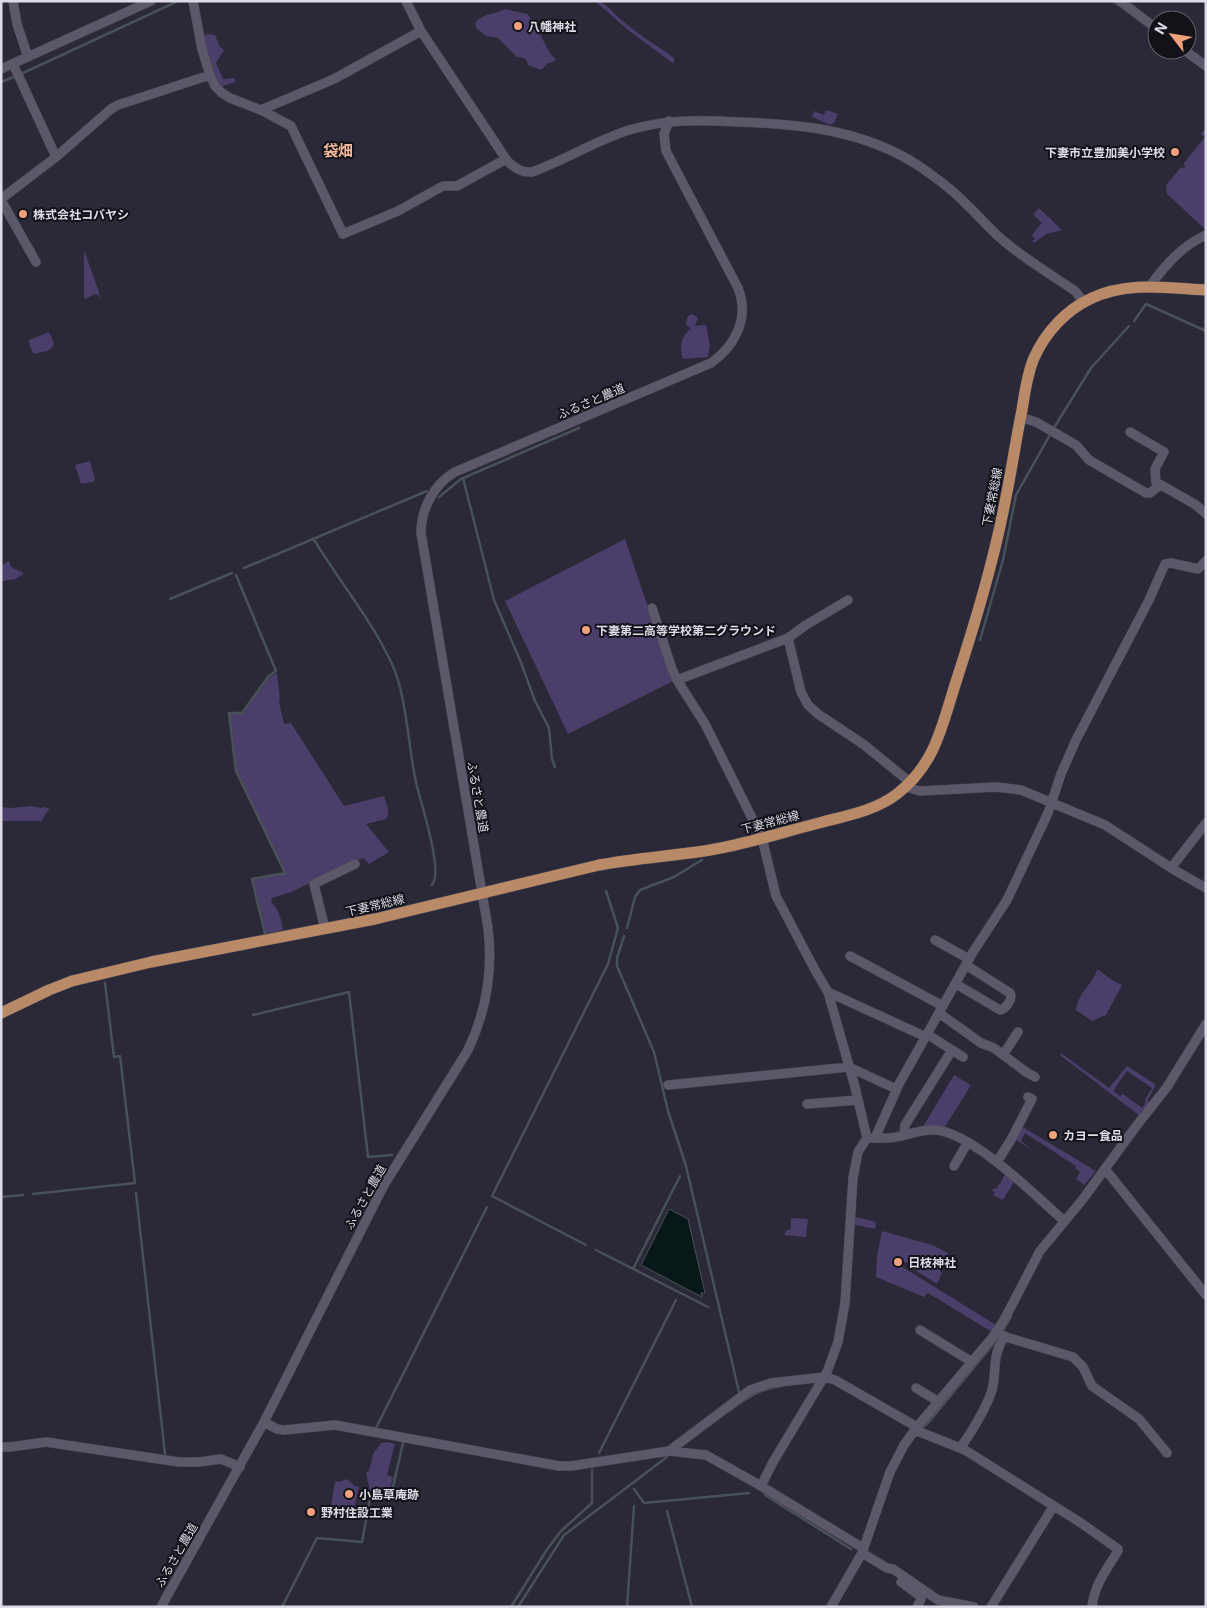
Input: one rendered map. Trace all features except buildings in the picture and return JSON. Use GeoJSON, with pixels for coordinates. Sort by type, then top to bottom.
{"type":"FeatureCollection","features":[{"type":"Feature","properties":{"kind":"main road","name":"下妻常総線"},"geometry":{"type":"LineString","coordinates":[[1,1013],[72,981],[151,962],[325,929],[621,861],[687,854],[732,846],[859,812],[889,800],[908,785],[922,770],[937,742],[980,610],[992,566],[1028,375],[1041,345],[1060,321],[1084,302],[1112,291],[1132,287],[1206,290]]}},
{"type":"Feature","properties":{"kind":"street"},"geometry":{"type":"LineString","coordinates":[[13,1],[17,24],[28,57]]}},
{"type":"Feature","properties":{"kind":"street"},"geometry":{"type":"LineString","coordinates":[[17,71],[28,57],[151,1]]}},
{"type":"Feature","properties":{"kind":"street"},"geometry":{"type":"LineString","coordinates":[[193,1],[199,33],[210,75],[215,86],[222,93],[291,126],[343,234],[398,211],[443,186],[456,186],[506,159]]}},
{"type":"Feature","properties":{"kind":"street"},"geometry":{"type":"LineString","coordinates":[[406,1],[421,31],[506,159],[516,169],[524,173],[532,172],[613,136],[669,121],[694,120],[806,126],[840,133],[886,148],[917,165],[945,185],[1014,250],[1075,291],[1084,302]]}},
{"type":"Feature","properties":{"kind":"street"},"geometry":{"type":"LineString","coordinates":[[1120,1],[1147,21]]}},
{"type":"Feature","properties":{"kind":"street"},"geometry":{"type":"LineString","coordinates":[[261,110],[334,79],[421,31]]}},
{"type":"Feature","properties":{"kind":"street"},"geometry":{"type":"LineString","coordinates":[[1,69],[17,71]]}},
{"type":"Feature","properties":{"kind":"street"},"geometry":{"type":"LineString","coordinates":[[17,71],[56,157]]}},
{"type":"Feature","properties":{"kind":"street"},"geometry":{"type":"LineString","coordinates":[[36,262],[1,199],[56,157],[118,105],[210,75]]}},
{"type":"Feature","properties":{"kind":"street","name":"ふるさと農道"},"geometry":{"type":"LineString","coordinates":[[161,1607],[264,1422],[381,1192],[455,1073],[472,1042],[485,1003],[490,966],[490,938],[422,539],[423,516],[430,498],[436,488],[455,472],[704,366],[723,354],[733,342],[741,324],[742,308],[740,295],[714,241],[666,152],[664,137],[669,121]]}},
{"type":"Feature","properties":{"kind":"street"},"geometry":{"type":"LineString","coordinates":[[1149,287],[1181,250],[1189,243],[1206,235]]}},
{"type":"Feature","properties":{"kind":"street"},"geometry":{"type":"LineString","coordinates":[[1020,417],[1036,422],[1076,445],[1088,459],[1146,493],[1150,493],[1160,485]]}},
{"type":"Feature","properties":{"kind":"street"},"geometry":{"type":"LineString","coordinates":[[1130,432],[1164,452],[1154,473],[1156,482],[1196,505],[1206,514]]}},
{"type":"Feature","properties":{"kind":"street"},"geometry":{"type":"LineString","coordinates":[[761,1486],[772,1462],[824,1377],[832,1360],[841,1328],[845,1302],[853,1178],[858,1152],[871,1138],[896,1089],[968,962],[1007,900],[1040,831],[1076,740],[1149,600],[1165,564],[1171,562],[1198,569],[1206,561]]}},
{"type":"Feature","properties":{"kind":"street"},"geometry":{"type":"LineString","coordinates":[[677,680],[788,638],[848,600]]}},
{"type":"Feature","properties":{"kind":"street"},"geometry":{"type":"LineString","coordinates":[[652,608],[677,680],[706,724],[762,838],[776,896],[828,992],[858,1100],[871,1138]]}},
{"type":"Feature","properties":{"kind":"street"},"geometry":{"type":"LineString","coordinates":[[788,638],[801,692],[808,705],[818,714],[863,744],[908,785],[920,791],[996,787],[1012,788],[1052,802],[1105,825],[1206,888]]}},
{"type":"Feature","properties":{"kind":"street"},"geometry":{"type":"LineString","coordinates":[[1172,868],[1206,823]]}},
{"type":"Feature","properties":{"kind":"street"},"geometry":{"type":"LineString","coordinates":[[325,929],[314,884],[355,864]]}},
{"type":"Feature","properties":{"kind":"street"},"geometry":{"type":"LineString","coordinates":[[935,940],[1010,993],[1010,999],[1004,1009],[1000,1010],[956,984]]}},
{"type":"Feature","properties":{"kind":"street"},"geometry":{"type":"LineString","coordinates":[[850,956],[941,1010],[981,1043],[994,1048],[1035,1077]]}},
{"type":"Feature","properties":{"kind":"street"},"geometry":{"type":"LineString","coordinates":[[828,992],[926,1036],[963,1057]]}},
{"type":"Feature","properties":{"kind":"street"},"geometry":{"type":"LineString","coordinates":[[960,1448],[971,1433],[991,1392],[996,1350],[1000,1335],[1036,1257],[1083,1199],[1167,1087],[1206,1024]]}},
{"type":"Feature","properties":{"kind":"street"},"geometry":{"type":"LineString","coordinates":[[1003,1055],[1018,1032]]}},
{"type":"Feature","properties":{"kind":"street"},"geometry":{"type":"LineString","coordinates":[[904,1134],[906,1125],[952,1050]]}},
{"type":"Feature","properties":{"kind":"street"},"geometry":{"type":"LineString","coordinates":[[668,1085],[849,1067],[896,1089]]}},
{"type":"Feature","properties":{"kind":"street"},"geometry":{"type":"LineString","coordinates":[[996,1162],[1012,1138],[1032,1099],[1028,1097]]}},
{"type":"Feature","properties":{"kind":"street"},"geometry":{"type":"LineString","coordinates":[[807,1104],[858,1100]]}},
{"type":"Feature","properties":{"kind":"street"},"geometry":{"type":"LineString","coordinates":[[871,1138],[896,1138],[904,1134],[934,1130],[968,1142],[996,1162],[1064,1221]]}},
{"type":"Feature","properties":{"kind":"street"},"geometry":{"type":"LineString","coordinates":[[954,1166],[968,1142]]}},
{"type":"Feature","properties":{"kind":"street"},"geometry":{"type":"LineString","coordinates":[[1105,1169],[1206,1295]]}},
{"type":"Feature","properties":{"kind":"street"},"geometry":{"type":"LineString","coordinates":[[920,1330],[972,1362]]}},
{"type":"Feature","properties":{"kind":"street"},"geometry":{"type":"LineString","coordinates":[[831,1607],[863,1550],[892,1467],[916,1428],[972,1362],[1000,1335]]}},
{"type":"Feature","properties":{"kind":"street"},"geometry":{"type":"LineString","coordinates":[[1000,1335],[1073,1357],[1083,1366],[1092,1386],[1139,1418],[1167,1453]]}},
{"type":"Feature","properties":{"kind":"street"},"geometry":{"type":"LineString","coordinates":[[669,1451],[750,1390],[771,1383],[824,1377],[835,1380],[916,1428],[960,1448],[1118,1548],[1118,1551],[1099,1580],[1092,1607]]}},
{"type":"Feature","properties":{"kind":"street"},"geometry":{"type":"LineString","coordinates":[[916,1388],[939,1402]]}},
{"type":"Feature","properties":{"kind":"street"},"geometry":{"type":"LineString","coordinates":[[264,1422],[277,1429],[335,1425],[559,1466],[571,1466],[669,1451],[706,1455],[761,1486],[863,1550],[887,1568],[889,1573],[920,1596],[921,1599],[917,1607]]}},
{"type":"Feature","properties":{"kind":"street"},"geometry":{"type":"LineString","coordinates":[[1,1447],[46,1442],[179,1462],[221,1459],[240,1467]]}},
{"type":"Feature","properties":{"kind":"street"},"geometry":{"type":"LineString","coordinates":[[991,1607],[1053,1507]]}},
{"type":"Feature","properties":{"kind":"street"},"geometry":{"type":"LineString","coordinates":[[887,1568],[893,1568],[938,1600],[974,1607]]}},
{"type":"Feature","properties":{"kind":"shaded area"},"geometry":{"type":"Polygon","coordinates":[[[595,1],[604,4],[631,28],[674,58],[674,64],[628,30],[595,1]]]}},
{"type":"Feature","properties":{"kind":"shaded area"},"geometry":{"type":"Polygon","coordinates":[[[505,9],[527,14],[530,17],[548,50],[556,59],[553,62],[548,63],[541,70],[528,65],[524,58],[517,57],[498,38],[486,36],[476,28],[475,23],[482,17],[505,9]]]}},
{"type":"Feature","properties":{"kind":"shaded area"},"geometry":{"type":"Polygon","coordinates":[[[207,34],[215,35],[220,47],[224,50],[216,63],[223,79],[234,78],[236,82],[222,86],[218,83],[202,36],[207,34]]]}},
{"type":"Feature","properties":{"kind":"shaded area"},"geometry":{"type":"Polygon","coordinates":[[[826,110],[838,114],[834,123],[830,125],[812,117],[814,111],[824,115],[826,110]]]}},
{"type":"Feature","properties":{"kind":"shaded area"},"geometry":{"type":"Polygon","coordinates":[[[1206,128],[1206,230],[1167,194],[1166,185],[1181,167],[1185,167],[1184,163],[1205,137],[1201,134],[1206,128]]]}},
{"type":"Feature","properties":{"kind":"shaded area"},"geometry":{"type":"Polygon","coordinates":[[[1039,208],[1062,230],[1046,234],[1034,243],[1032,241],[1035,239],[1032,235],[1042,223],[1033,214],[1039,208]]]}},
{"type":"Feature","properties":{"kind":"shaded area"},"geometry":{"type":"Polygon","coordinates":[[[84,250],[100,299],[95,294],[85,299],[84,297],[84,250]]]}},
{"type":"Feature","properties":{"kind":"shaded area"},"geometry":{"type":"Polygon","coordinates":[[[692,314],[698,318],[695,326],[706,325],[710,346],[708,357],[683,359],[682,342],[691,328],[687,326],[686,322],[688,316],[692,314]]]}},
{"type":"Feature","properties":{"kind":"shaded area"},"geometry":{"type":"Polygon","coordinates":[[[49,332],[54,343],[52,348],[34,354],[29,340],[49,332]]]}},
{"type":"Feature","properties":{"kind":"shaded area"},"geometry":{"type":"Polygon","coordinates":[[[90,461],[95,480],[81,484],[75,465],[90,461]]]}},
{"type":"Feature","properties":{"kind":"shaded area","name":"下妻第二高等学校第二グラウンド"},"geometry":{"type":"Polygon","coordinates":[[[625,539],[673,681],[568,734],[505,601],[625,539]]]}},
{"type":"Feature","properties":{"kind":"shaded area"},"geometry":{"type":"Polygon","coordinates":[[[9,561],[11,567],[24,573],[11,580],[1,581],[1,566],[9,561]]]}},
{"type":"Feature","properties":{"kind":"shaded area"},"geometry":{"type":"Polygon","coordinates":[[[277,673],[279,702],[284,724],[291,723],[344,806],[384,796],[388,811],[386,819],[366,824],[389,852],[369,864],[364,858],[360,859],[291,892],[272,898],[271,902],[279,914],[283,930],[266,934],[253,880],[286,873],[237,772],[230,714],[243,714],[268,679],[277,673]]]}},
{"type":"Feature","properties":{"kind":"shaded area"},"geometry":{"type":"Polygon","coordinates":[[[31,806],[50,809],[42,821],[1,821],[1,807],[31,806]]]}},
{"type":"Feature","properties":{"kind":"shaded area"},"geometry":{"type":"Polygon","coordinates":[[[1097,969],[1122,985],[1106,1015],[1092,1021],[1076,1010],[1080,998],[1096,974],[1097,969]]]}},
{"type":"Feature","properties":{"kind":"shaded area"},"geometry":{"type":"Polygon","coordinates":[[[1061,1053],[1109,1088],[1127,1066],[1155,1084],[1148,1099],[1149,1105],[1140,1116],[1060,1055],[1061,1053]],[[1127,1071],[1113,1091],[1120,1096],[1123,1094],[1142,1108],[1152,1088],[1127,1071]]]}},
{"type":"Feature","properties":{"kind":"shaded area"},"geometry":{"type":"Polygon","coordinates":[[[954,1075],[971,1085],[943,1130],[921,1130],[954,1075]]]}},
{"type":"Feature","properties":{"kind":"shaded area"},"geometry":{"type":"Polygon","coordinates":[[[1021,1126],[1096,1171],[1084,1185],[1076,1179],[1080,1172],[1075,1168],[1076,1166],[1025,1133],[1021,1141],[1033,1151],[1015,1139],[1021,1126]]]}},
{"type":"Feature","properties":{"kind":"shaded area"},"geometry":{"type":"Polygon","coordinates":[[[1006,1172],[1015,1180],[1003,1200],[993,1195],[995,1192],[992,1191],[1000,1184],[1006,1172]]]}},
{"type":"Feature","properties":{"kind":"shaded area"},"geometry":{"type":"Polygon","coordinates":[[[669,1209],[688,1219],[705,1293],[701,1293],[702,1297],[641,1265],[669,1209]]]}},
{"type":"Feature","properties":{"kind":"shaded area"},"geometry":{"type":"Polygon","coordinates":[[[852,1216],[876,1222],[875,1229],[851,1224],[852,1216]]]}},
{"type":"Feature","properties":{"kind":"shaded area"},"geometry":{"type":"Polygon","coordinates":[[[791,1218],[808,1219],[806,1237],[784,1235],[786,1231],[791,1229],[791,1218]]]}},
{"type":"Feature","properties":{"kind":"shaded area"},"geometry":{"type":"Polygon","coordinates":[[[882,1231],[932,1245],[948,1253],[940,1271],[942,1273],[937,1284],[910,1267],[907,1262],[904,1263],[900,1259],[896,1263],[996,1325],[992,1332],[928,1293],[924,1297],[876,1277],[877,1256],[882,1231]]]}},
{"type":"Feature","properties":{"kind":"shaded area"},"geometry":{"type":"Polygon","coordinates":[[[381,1443],[395,1444],[387,1475],[393,1477],[389,1495],[370,1492],[366,1472],[369,1471],[373,1454],[381,1443]]]}},
{"type":"Feature","properties":{"kind":"shaded area"},"geometry":{"type":"Polygon","coordinates":[[[347,1479],[359,1487],[352,1518],[330,1512],[335,1481],[339,1482],[347,1479]]]}},
{"type":"Feature","properties":{"kind":"waterway"},"geometry":{"type":"LineString","coordinates":[[21,74],[178,1]]}},
{"type":"Feature","properties":{"kind":"waterway"},"geometry":{"type":"LineString","coordinates":[[1113,1],[1120,6]]}},
{"type":"Feature","properties":{"kind":"waterway"},"geometry":{"type":"LineString","coordinates":[[1,82],[16,76]]}},
{"type":"Feature","properties":{"kind":"waterway"},"geometry":{"type":"LineString","coordinates":[[1134,321],[1146,304],[1206,331]]}},
{"type":"Feature","properties":{"kind":"waterway"},"geometry":{"type":"LineString","coordinates":[[980,640],[1003,560],[1016,495],[1055,426],[1091,368],[1129,326]]}},
{"type":"Feature","properties":{"kind":"waterway"},"geometry":{"type":"LineString","coordinates":[[439,497],[461,479],[579,428]]}},
{"type":"Feature","properties":{"kind":"waterway"},"geometry":{"type":"LineString","coordinates":[[463,478],[494,600],[520,660],[535,701],[549,728],[552,759],[555,767]]}},
{"type":"Feature","properties":{"kind":"waterway"},"geometry":{"type":"LineString","coordinates":[[244,568],[427,491]]}},
{"type":"Feature","properties":{"kind":"waterway"},"geometry":{"type":"LineString","coordinates":[[313,538],[384,647],[397,677],[404,706],[413,768],[433,851],[435,877],[432,885]]}},
{"type":"Feature","properties":{"kind":"waterway"},"geometry":{"type":"LineString","coordinates":[[170,599],[232,573]]}},
{"type":"Feature","properties":{"kind":"waterway"},"geometry":{"type":"LineString","coordinates":[[236,575],[276,671],[268,677],[242,713],[229,713],[236,771],[285,873],[252,879],[265,934]]}},
{"type":"Feature","properties":{"kind":"waterway"},"geometry":{"type":"LineString","coordinates":[[627,928],[635,897],[640,890],[674,877],[702,860]]}},
{"type":"Feature","properties":{"kind":"waterway"},"geometry":{"type":"LineString","coordinates":[[586,1245],[492,1196],[608,964],[618,928],[606,891]]}},
{"type":"Feature","properties":{"kind":"waterway"},"geometry":{"type":"LineString","coordinates":[[624,936],[617,958],[617,966],[654,1052],[668,1111],[686,1166],[739,1392]]}},
{"type":"Feature","properties":{"kind":"waterway"},"geometry":{"type":"LineString","coordinates":[[33,1194],[135,1183],[120,1056],[114,1057],[105,983]]}},
{"type":"Feature","properties":{"kind":"waterway"},"geometry":{"type":"LineString","coordinates":[[253,1015],[349,992],[368,1157],[392,1155]]}},
{"type":"Feature","properties":{"kind":"waterway"},"geometry":{"type":"LineString","coordinates":[[633,1269],[680,1176]]}},
{"type":"Feature","properties":{"kind":"waterway"},"geometry":{"type":"LineString","coordinates":[[136,1193],[165,1454]]}},
{"type":"Feature","properties":{"kind":"waterway"},"geometry":{"type":"LineString","coordinates":[[1,1197],[23,1195]]}},
{"type":"Feature","properties":{"kind":"waterway"},"geometry":{"type":"LineString","coordinates":[[376,1428],[487,1207]]}},
{"type":"Feature","properties":{"kind":"waterway"},"geometry":{"type":"LineString","coordinates":[[596,1250],[708,1307]]}},
{"type":"Feature","properties":{"kind":"waterway"},"geometry":{"type":"LineString","coordinates":[[599,1453],[676,1300]]}},
{"type":"Feature","properties":{"kind":"waterway"},"geometry":{"type":"LineString","coordinates":[[1002,1332],[1011,1317]]}},
{"type":"Feature","properties":{"kind":"waterway"},"geometry":{"type":"LineString","coordinates":[[923,1427],[999,1337]]}},
{"type":"Feature","properties":{"kind":"waterway"},"geometry":{"type":"LineString","coordinates":[[729,1411],[760,1392],[782,1386]]}},
{"type":"Feature","properties":{"kind":"waterway"},"geometry":{"type":"LineString","coordinates":[[282,1607],[317,1538],[362,1542],[371,1493],[391,1496],[403,1443]]}},
{"type":"Feature","properties":{"kind":"waterway"},"geometry":{"type":"LineString","coordinates":[[518,1607],[564,1535],[667,1457]]}},
{"type":"Feature","properties":{"kind":"waterway"},"geometry":{"type":"LineString","coordinates":[[511,1607],[546,1551],[561,1531],[592,1503],[592,1470]]}},
{"type":"Feature","properties":{"kind":"waterway"},"geometry":{"type":"LineString","coordinates":[[634,1489],[644,1503],[749,1493]]}},
{"type":"Feature","properties":{"kind":"waterway"},"geometry":{"type":"LineString","coordinates":[[765,1495],[851,1549]]}},
{"type":"Feature","properties":{"kind":"waterway"},"geometry":{"type":"LineString","coordinates":[[627,1607],[634,1506]]}},
{"type":"Feature","properties":{"kind":"waterway"},"geometry":{"type":"LineString","coordinates":[[667,1511],[692,1607]]}},
{"type":"Feature","properties":{"kind":"place","name":"八幡神社"},"geometry":{"type":"Point","coordinates":[518,26]}},
{"type":"Feature","properties":{"kind":"place","name":"下妻市立豊加美小学校"},"geometry":{"type":"Point","coordinates":[1175,152]}},
{"type":"Feature","properties":{"kind":"place","name":"株式会社コバヤシ"},"geometry":{"type":"Point","coordinates":[23,214]}},
{"type":"Feature","properties":{"kind":"place","name":"下妻第二高等学校第二グラウンド"},"geometry":{"type":"Point","coordinates":[586,630]}},
{"type":"Feature","properties":{"kind":"place","name":"カヨー食品"},"geometry":{"type":"Point","coordinates":[1053,1135]}},
{"type":"Feature","properties":{"kind":"place","name":"日枝神社"},"geometry":{"type":"Point","coordinates":[898,1262]}},
{"type":"Feature","properties":{"kind":"place","name":"小島草庵跡"},"geometry":{"type":"Point","coordinates":[349,1494]}},
{"type":"Feature","properties":{"kind":"place","name":"野村住設工業"},"geometry":{"type":"Point","coordinates":[311,1512]}},
{"type":"Feature","properties":{"kind":"district","name":"袋畑"},"geometry":{"type":"Point","coordinates":[338,150]}}]}
